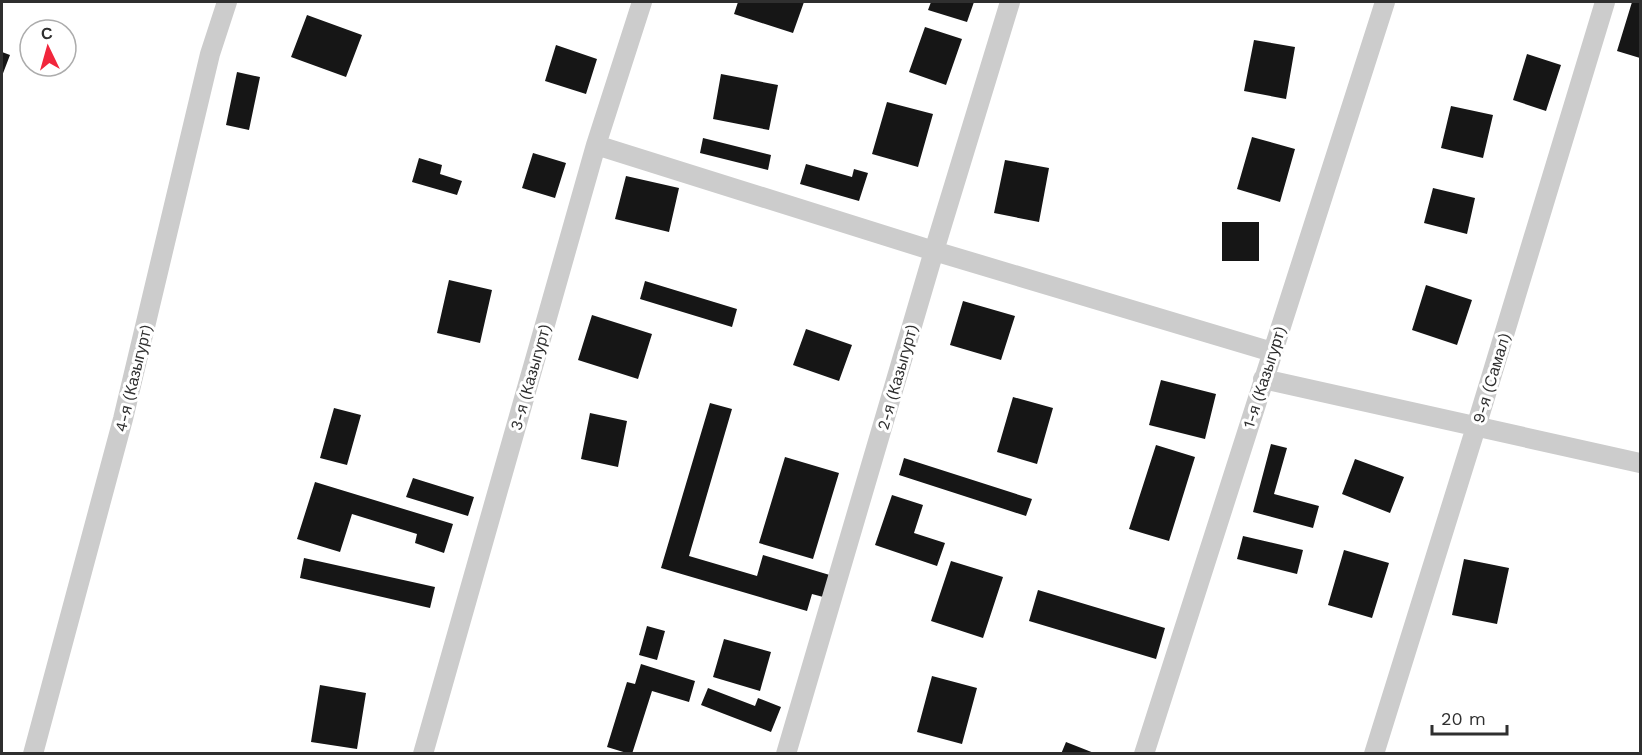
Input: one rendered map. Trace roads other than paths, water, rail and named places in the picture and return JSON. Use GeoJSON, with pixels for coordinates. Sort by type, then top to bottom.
{"type":"FeatureCollection","features":[{"type":"Feature","properties":{"kind":"street","name":"4-я (Казыгурт)"},"geometry":{"type":"LineString","coordinates":[[33,753],[123,419],[207,66],[227,2]]}},
{"type":"Feature","properties":{"kind":"street","name":"3-я (Казыгурт)"},"geometry":{"type":"LineString","coordinates":[[423,753],[596,145],[642,2]]}},
{"type":"Feature","properties":{"kind":"street","name":"2-я (Казыгурт)"},"geometry":{"type":"LineString","coordinates":[[786,753],[934,250],[1010,2]]}},
{"type":"Feature","properties":{"kind":"street","name":"1-я (Казыгурт)"},"geometry":{"type":"LineString","coordinates":[[1144,753],[1384,2]]}},
{"type":"Feature","properties":{"kind":"street","name":"9-я (Самал)"},"geometry":{"type":"LineString","coordinates":[[1374,753],[1605,2]]}},
{"type":"Feature","properties":{"kind":"street"},"geometry":{"type":"LineString","coordinates":[[596,145],[1272,352]]}},
{"type":"Feature","properties":{"kind":"street"},"geometry":{"type":"LineString","coordinates":[[1263,379],[1641,463]]}}]}
